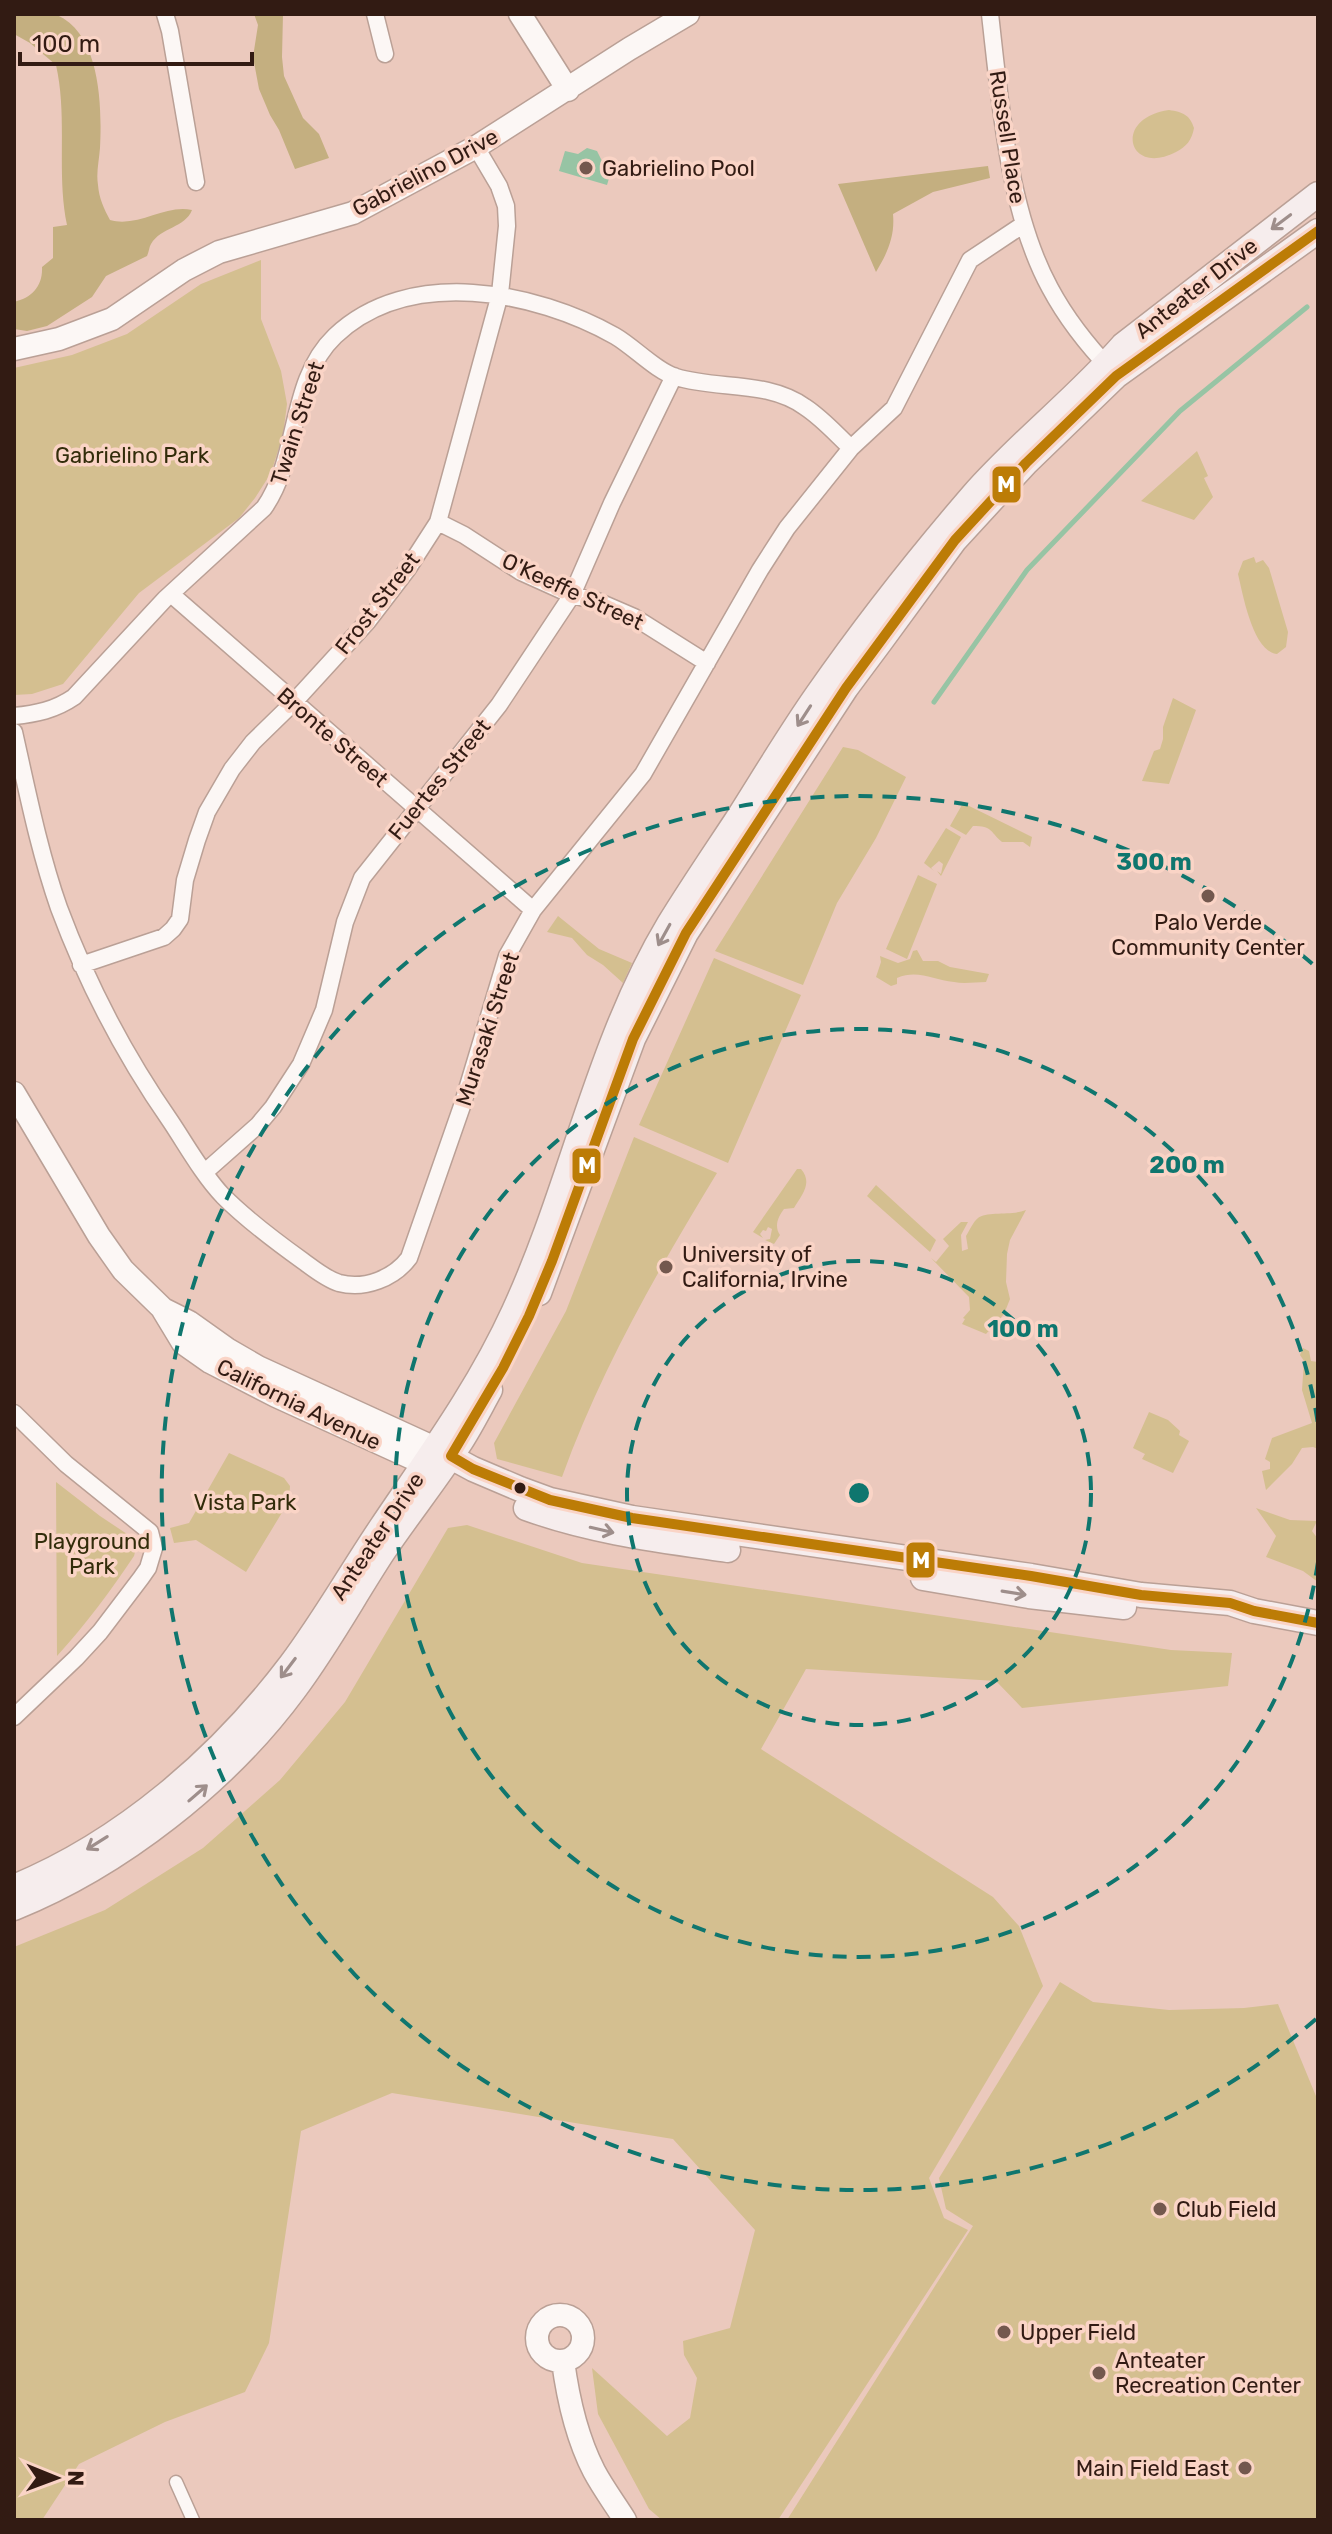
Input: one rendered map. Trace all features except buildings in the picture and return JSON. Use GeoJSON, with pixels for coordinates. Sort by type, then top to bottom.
{"type":"FeatureCollection","features":[{"type":"Feature","properties":{"kind":"main road","name":"Anteater Drive"},"geometry":{"type":"LineString","coordinates":[[14,1887],[113,1833],[182,1782],[231,1734],[293,1662],[356,1563],[438,1460],[503,1368],[541,1289],[633,1039],[659,985],[686,933],[846,688],[955,540],[1111,370],[1123,345],[1318,194]]}},
{"type":"Feature","properties":{"kind":"main road","name":"Anteater Drive"},"geometry":{"type":"LineString","coordinates":[[14,1908],[104,1862],[187,1802],[240,1753],[293,1693],[317,1659],[438,1460],[514,1311],[614,1035],[667,927],[815,699],[865,629],[925,553],[1003,464],[1111,370],[1318,231]]}},
{"type":"Feature","properties":{"kind":"main road"},"geometry":{"type":"LineString","coordinates":[[829,716],[832,697],[915,578],[925,553]]}},
{"type":"Feature","properties":{"kind":"main road","name":"California Avenue"},"geometry":{"type":"LineString","coordinates":[[438,1460],[473,1469],[550,1500],[632,1518],[1141,1595],[1230,1603],[1254,1611],[1318,1623]]}},
{"type":"Feature","properties":{"kind":"street"},"geometry":{"type":"LineString","coordinates":[[165,14],[196,182]]}},
{"type":"Feature","properties":{"kind":"street"},"geometry":{"type":"LineString","coordinates":[[375,14],[385,54]]}},
{"type":"Feature","properties":{"kind":"street"},"geometry":{"type":"LineString","coordinates":[[520,14],[568,90]]}},
{"type":"Feature","properties":{"kind":"street","name":"Gabrielino Drive"},"geometry":{"type":"LineString","coordinates":[[14,349],[59,339],[96,326],[127,311],[184,270],[209,257],[243,244],[353,213],[476,147],[688,14]]}},
{"type":"Feature","properties":{"kind":"street","name":"Russell Place"},"geometry":{"type":"LineString","coordinates":[[990,14],[1005,135],[1024,224],[1049,287],[1077,331],[1111,370]]}},
{"type":"Feature","properties":{"kind":"street","name":"Frost Street"},"geometry":{"type":"LineString","coordinates":[[81,965],[164,937],[173,929],[180,919],[185,880],[197,840],[219,790],[253,742],[294,702],[375,612],[438,522],[500,294],[507,226],[506,206],[499,186],[476,147]]}},
{"type":"Feature","properties":{"kind":"street","name":"Murasaki Street"},"geometry":{"type":"LineString","coordinates":[[14,732],[58,904],[81,965],[148,1089],[205,1172],[220,1193],[244,1216],[322,1274],[340,1283],[359,1284],[390,1277],[409,1258],[462,1106],[507,956],[533,910],[643,774],[787,528],[851,448],[894,408],[970,260],[1024,224]]}},
{"type":"Feature","properties":{"kind":"street","name":"Twain Street"},"geometry":{"type":"LineString","coordinates":[[14,716],[48,711],[74,697],[171,594],[252,519],[274,494],[285,464],[306,380],[317,358],[338,333],[368,312],[403,300],[455,292],[518,297],[572,316],[615,336],[674,376],[766,390],[786,397],[805,407],[851,448]]}},
{"type":"Feature","properties":{"kind":"street","name":"Fuertes Street"},"geometry":{"type":"LineString","coordinates":[[205,1172],[258,1125],[301,1064],[324,1010],[354,895],[372,863],[499,705],[572,595],[612,503],[674,376]]}},
{"type":"Feature","properties":{"kind":"street","name":"O'Keeffe Street"},"geometry":{"type":"LineString","coordinates":[[438,522],[521,572],[572,595],[597,601],[634,617],[707,663]]}},
{"type":"Feature","properties":{"kind":"street","name":"Bronte Street"},"geometry":{"type":"LineString","coordinates":[[171,594],[533,910]]}},
{"type":"Feature","properties":{"kind":"street","name":"California Avenue"},"geometry":{"type":"LineString","coordinates":[[14,1093],[99,1236],[123,1270],[163,1309],[183,1343],[210,1362],[276,1396],[438,1460]]}},
{"type":"Feature","properties":{"kind":"street"},"geometry":{"type":"LineString","coordinates":[[14,1717],[100,1632],[141,1578],[154,1548],[150,1532],[66,1464],[15,1415]]}},
{"type":"Feature","properties":{"kind":"street"},"geometry":{"type":"LineString","coordinates":[[563,2361],[577,2429],[594,2471],[625,2520]]}},
{"type":"Feature","properties":{"kind":"street"},"geometry":{"type":"LineString","coordinates":[[176,2482],[193,2520]]}},
{"type":"Feature","properties":{"kind":"green space"},"geometry":{"type":"Polygon","coordinates":[[[1169,110],[1182,113],[1190,120],[1194,128],[1188,143],[1160,158],[1147,157],[1138,152],[1133,143],[1139,123],[1151,115],[1169,110]]]}},
{"type":"Feature","properties":{"kind":"green space","name":"Gabrielino Park"},"geometry":{"type":"Polygon","coordinates":[[[261,260],[261,319],[281,371],[287,404],[283,435],[271,473],[239,518],[139,593],[63,684],[32,694],[14,695],[14,368],[72,355],[127,334],[201,284],[261,260]]]}},
{"type":"Feature","properties":{"kind":"green space"},"geometry":{"type":"Polygon","coordinates":[[[1197,451],[1213,497],[1194,520],[1141,501],[1197,451]]]}},
{"type":"Feature","properties":{"kind":"green space"},"geometry":{"type":"Polygon","coordinates":[[[1254,557],[1256,563],[1263,560],[1269,568],[1288,632],[1286,647],[1277,654],[1261,644],[1255,633],[1238,574],[1243,561],[1254,557]]]}},
{"type":"Feature","properties":{"kind":"green space"},"geometry":{"type":"Polygon","coordinates":[[[1173,698],[1196,710],[1169,784],[1142,781],[1154,751],[1160,749],[1163,727],[1173,698]]]}},
{"type":"Feature","properties":{"kind":"green space"},"geometry":{"type":"Polygon","coordinates":[[[843,747],[858,750],[906,777],[876,838],[837,903],[803,985],[715,951],[843,747]]]}},
{"type":"Feature","properties":{"kind":"green space"},"geometry":{"type":"Polygon","coordinates":[[[963,803],[1032,837],[1030,847],[1023,842],[1002,842],[984,827],[973,826],[966,835],[950,826],[963,803]]]}},
{"type":"Feature","properties":{"kind":"green space"},"geometry":{"type":"Polygon","coordinates":[[[946,828],[961,837],[941,876],[937,871],[941,874],[943,864],[939,861],[931,868],[934,871],[924,863],[946,828]]]}},
{"type":"Feature","properties":{"kind":"green space"},"geometry":{"type":"Polygon","coordinates":[[[918,875],[937,884],[907,959],[886,949],[918,875]]]}},
{"type":"Feature","properties":{"kind":"green space"},"geometry":{"type":"Polygon","coordinates":[[[558,916],[599,949],[632,963],[623,983],[587,955],[572,938],[547,932],[558,916]]]}},
{"type":"Feature","properties":{"kind":"green space"},"geometry":{"type":"Polygon","coordinates":[[[917,950],[923,961],[938,961],[950,967],[989,974],[986,982],[958,983],[912,975],[897,978],[897,984],[891,986],[876,977],[880,956],[898,963],[910,959],[913,951],[917,950]]]}},
{"type":"Feature","properties":{"kind":"green space"},"geometry":{"type":"Polygon","coordinates":[[[714,958],[801,995],[728,1163],[639,1125],[714,958]]]}},
{"type":"Feature","properties":{"kind":"green space"},"geometry":{"type":"Polygon","coordinates":[[[634,1137],[717,1173],[632,1321],[594,1398],[562,1477],[497,1459],[494,1443],[566,1311],[634,1137]]]}},
{"type":"Feature","properties":{"kind":"green space"},"geometry":{"type":"Polygon","coordinates":[[[797,1169],[801,1169],[806,1179],[805,1189],[794,1208],[784,1209],[780,1215],[777,1225],[780,1235],[774,1244],[765,1240],[770,1239],[772,1229],[768,1227],[766,1231],[763,1230],[760,1234],[763,1238],[753,1232],[797,1169]]]}},
{"type":"Feature","properties":{"kind":"green space"},"geometry":{"type":"Polygon","coordinates":[[[876,1185],[936,1240],[930,1252],[867,1196],[876,1185]]]}},
{"type":"Feature","properties":{"kind":"green space"},"geometry":{"type":"Polygon","coordinates":[[[1026,1210],[1010,1240],[1007,1254],[1006,1282],[1010,1299],[1004,1314],[986,1334],[962,1324],[970,1310],[969,1297],[931,1258],[936,1262],[949,1246],[943,1239],[961,1222],[968,1222],[961,1235],[962,1251],[968,1249],[966,1236],[978,1218],[1026,1210]]]}},
{"type":"Feature","properties":{"kind":"green space"},"geometry":{"type":"Polygon","coordinates":[[[1303,1348],[1309,1351],[1311,1361],[1318,1362],[1318,1449],[1302,1448],[1292,1464],[1266,1490],[1262,1471],[1270,1469],[1270,1462],[1265,1459],[1272,1438],[1312,1423],[1302,1390],[1304,1361],[1300,1355],[1303,1348]]]}},
{"type":"Feature","properties":{"kind":"green space"},"geometry":{"type":"Polygon","coordinates":[[[1149,1412],[1168,1420],[1180,1431],[1179,1435],[1189,1441],[1173,1473],[1142,1459],[1145,1454],[1133,1448],[1149,1412]]]}},
{"type":"Feature","properties":{"kind":"green space","name":"Vista Park"},"geometry":{"type":"Polygon","coordinates":[[[229,1453],[284,1478],[290,1486],[289,1501],[246,1572],[196,1540],[174,1543],[170,1528],[189,1523],[229,1453]]]}},
{"type":"Feature","properties":{"kind":"green space","name":"Playground Park"},"geometry":{"type":"Polygon","coordinates":[[[56,1482],[130,1536],[136,1548],[134,1556],[107,1595],[57,1656],[56,1482]]]}},
{"type":"Feature","properties":{"kind":"green space"},"geometry":{"type":"Polygon","coordinates":[[[1256,1508],[1290,1520],[1317,1521],[1312,1531],[1318,1539],[1318,1582],[1303,1571],[1266,1557],[1276,1536],[1256,1508]]]}},
{"type":"Feature","properties":{"kind":"green space"},"geometry":{"type":"Polygon","coordinates":[[[467,1525],[582,1563],[1171,1650],[1232,1653],[1228,1686],[1022,1708],[996,1681],[806,1669],[761,1749],[993,1897],[1019,1926],[1043,1986],[929,2178],[944,2218],[968,2230],[778,2520],[662,2520],[649,2509],[598,2414],[592,2368],[667,2436],[690,2418],[697,2378],[684,2355],[683,2341],[730,2328],[755,2230],[673,2139],[392,2093],[301,2131],[269,2343],[245,2392],[165,2422],[79,2464],[42,2520],[14,2520],[14,1947],[105,1910],[203,1848],[280,1780],[345,1702],[448,1528],[467,1525]]]}},
{"type":"Feature","properties":{"kind":"green space","name":"Anteater Recreation Center"},"geometry":{"type":"Polygon","coordinates":[[[1060,1982],[1093,2002],[1169,2010],[1278,2004],[1318,2101],[1318,2520],[787,2520],[973,2226],[946,2209],[939,2178],[1060,1982]]]}},
{"type":"Feature","properties":{"kind":"shaded area"},"geometry":{"type":"Polygon","coordinates":[[[42,12],[57,15],[72,25],[83,38],[96,74],[99,93],[97,176],[102,203],[110,220],[131,221],[172,210],[192,210],[184,221],[155,238],[147,256],[106,276],[92,297],[47,326],[27,331],[14,329],[14,302],[26,298],[35,290],[41,280],[42,267],[53,258],[53,227],[67,225],[56,65],[14,34],[14,14],[42,12]]]}},
{"type":"Feature","properties":{"kind":"shaded area"},"geometry":{"type":"Polygon","coordinates":[[[254,14],[283,14],[284,76],[303,118],[319,134],[329,158],[295,169],[259,89],[253,57],[258,25],[254,14]]]}},
{"type":"Feature","properties":{"kind":"shaded area","name":"Gabrielino Pool"},"geometry":{"type":"Polygon","coordinates":[[[587,148],[597,151],[602,161],[613,165],[607,185],[559,171],[565,151],[578,154],[587,148]]]}},
{"type":"Feature","properties":{"kind":"shaded area"},"geometry":{"type":"Polygon","coordinates":[[[988,166],[990,178],[933,192],[893,214],[890,244],[876,272],[838,184],[988,166]]]}},
{"type":"Feature","properties":{"kind":"waterway"},"geometry":{"type":"LineString","coordinates":[[934,702],[1027,570],[1180,411],[1307,307]]}},
{"type":"Feature","properties":{"kind":"transit line","name":"M"},"geometry":{"type":"LineString","coordinates":[[1318,231],[1116,376],[1026,463],[955,540],[846,688],[686,933],[633,1039],[529,1316],[503,1368],[451,1456],[473,1469],[550,1500],[632,1518],[1141,1595],[1230,1603],[1254,1611],[1318,1623]]}},
{"type":"Feature","properties":{"kind":"place","name":"Gabrielino Pool"},"geometry":{"type":"Point","coordinates":[586,168]}},
{"type":"Feature","properties":{"kind":"place","name":"Palo Verde Community Center"},"geometry":{"type":"Point","coordinates":[1208,896]}},
{"type":"Feature","properties":{"kind":"place","name":"University of California, Irvine"},"geometry":{"type":"Point","coordinates":[666,1267]}},
{"type":"Feature","properties":{"kind":"place","name":"Club Field"},"geometry":{"type":"Point","coordinates":[1160,2209]}},
{"type":"Feature","properties":{"kind":"place","name":"Upper Field"},"geometry":{"type":"Point","coordinates":[1004,2332]}},
{"type":"Feature","properties":{"kind":"place","name":"Anteater Recreation Center"},"geometry":{"type":"Point","coordinates":[1099,2373]}},
{"type":"Feature","properties":{"kind":"place","name":"Main Field East"},"geometry":{"type":"Point","coordinates":[1245,2468]}}]}
